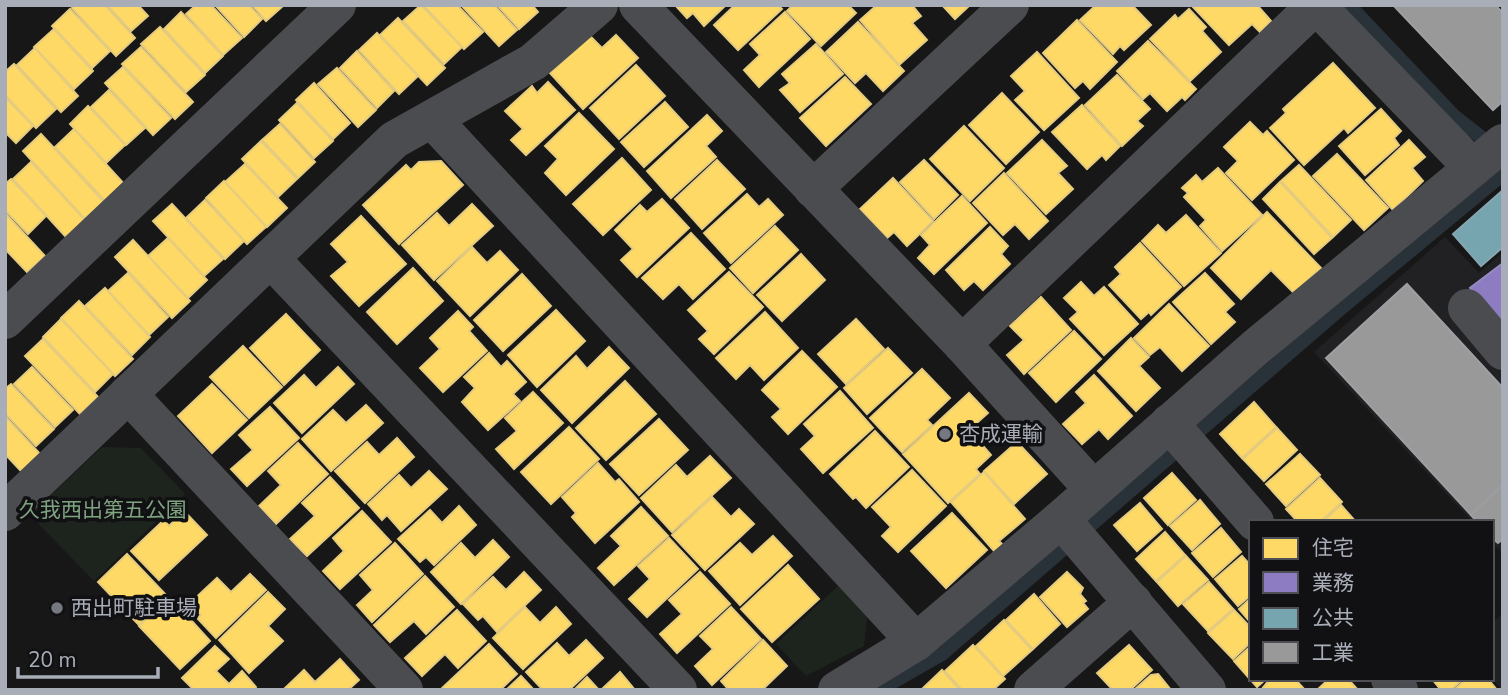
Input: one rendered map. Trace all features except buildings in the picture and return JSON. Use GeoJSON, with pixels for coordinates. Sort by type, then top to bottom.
{"type":"FeatureCollection","features":[{"type":"Feature","properties":{"kind":"street"},"geometry":{"type":"LineString","coordinates":[[5,320],[337,5]]}},
{"type":"Feature","properties":{"kind":"street"},"geometry":{"type":"LineString","coordinates":[[5,512],[394,140],[533,62],[599,5]]}},
{"type":"Feature","properties":{"kind":"street"},"geometry":{"type":"LineString","coordinates":[[638,5],[962,344],[1093,489]]}},
{"type":"Feature","properties":{"kind":"street"},"geometry":{"type":"LineString","coordinates":[[813,189],[1010,5]]}},
{"type":"Feature","properties":{"kind":"street"},"geometry":{"type":"LineString","coordinates":[[837,690],[916,642],[1061,519],[1169,422],[1485,157],[1316,5],[962,344]]}},
{"type":"Feature","properties":{"kind":"street"},"geometry":{"type":"LineString","coordinates":[[433,120],[916,642]]}},
{"type":"Feature","properties":{"kind":"street"},"geometry":{"type":"LineString","coordinates":[[270,258],[678,690]]}},
{"type":"Feature","properties":{"kind":"street"},"geometry":{"type":"LineString","coordinates":[[1467,308],[1503,351]]}},
{"type":"Feature","properties":{"kind":"street"},"geometry":{"type":"LineString","coordinates":[[128,394],[404,690]]}},
{"type":"Feature","properties":{"kind":"street"},"geometry":{"type":"LineString","coordinates":[[1169,422],[1253,520]]}},
{"type":"Feature","properties":{"kind":"street"},"geometry":{"type":"LineString","coordinates":[[1061,519],[1208,690]]}},
{"type":"Feature","properties":{"kind":"street"},"geometry":{"type":"LineString","coordinates":[[1033,690],[1133,602]]}},
{"type":"Feature","properties":{"kind":"shaded area"},"geometry":{"type":"Polygon","coordinates":[[[1445,237],[1479,273],[1503,252],[1503,554],[1494,544],[1494,520],[1471,520],[1314,352],[1445,237]]]}},
{"type":"Feature","properties":{"kind":"shaded area"},"geometry":{"type":"Polygon","coordinates":[[[1503,613],[1503,690],[1494,680],[1494,621],[1503,613]]]}},
{"type":"Feature","properties":{"kind":"green space","name":"久我西出第五公園"},"geometry":{"type":"Polygon","coordinates":[[[102,447],[141,448],[185,494],[94,581],[30,515],[102,447]]]}},
{"type":"Feature","properties":{"kind":"green space"},"geometry":{"type":"Polygon","coordinates":[[[838,586],[867,617],[864,646],[806,676],[776,644],[838,586]]]}},
{"type":"Feature","properties":{"kind":"waterway"},"geometry":{"type":"LineString","coordinates":[[1349,5],[1454,116],[1495,148]]}},
{"type":"Feature","properties":{"kind":"waterway"},"geometry":{"type":"LineString","coordinates":[[879,690],[942,654],[1339,310],[1503,174]]}},
{"type":"Feature","properties":{"kind":"place","name":"杏成運輸"},"geometry":{"type":"Point","coordinates":[945,434]}},
{"type":"Feature","properties":{"kind":"place","name":"西出町駐車場"},"geometry":{"type":"Point","coordinates":[57,608]}}]}
